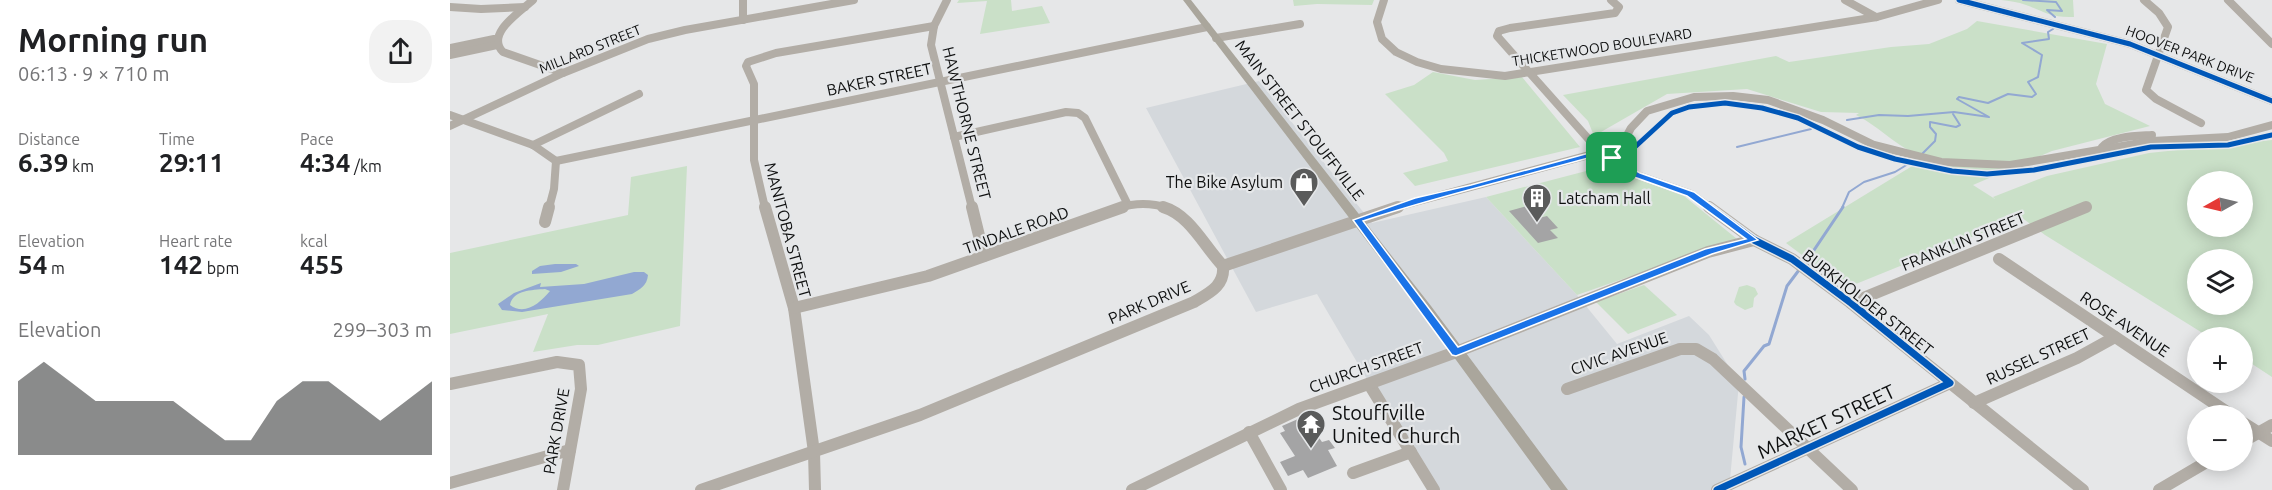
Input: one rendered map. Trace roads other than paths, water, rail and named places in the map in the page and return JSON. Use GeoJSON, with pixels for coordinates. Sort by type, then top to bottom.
{"type":"FeatureCollection","features":[{"type":"Feature","properties":{"kind":"main road","name":"MAIN STREET STOUFFVILLE"},"geometry":{"type":"LineString","coordinates":[[1189,0],[1207,27],[1358,220],[1560,490]]}},
{"type":"Feature","properties":{"kind":"street"},"geometry":{"type":"LineString","coordinates":[[497,42],[502,29],[532,0]]}},
{"type":"Feature","properties":{"kind":"street"},"geometry":{"type":"LineString","coordinates":[[742,0],[743,20]]}},
{"type":"Feature","properties":{"kind":"street","name":"MILLARD STREET"},"geometry":{"type":"LineString","coordinates":[[450,126],[563,73],[648,39],[854,0]]}},
{"type":"Feature","properties":{"kind":"street","name":"HAWTHORNE STREET"},"geometry":{"type":"LineString","coordinates":[[947,0],[934,26],[931,45],[984,256]]}},
{"type":"Feature","properties":{"kind":"street","name":"THICKETWOOD BOULEVARD"},"geometry":{"type":"LineString","coordinates":[[1384,0],[1377,15],[1377,27],[1387,44],[1402,55],[1446,71],[1470,75],[1530,74],[1876,17],[1938,0]]}},
{"type":"Feature","properties":{"kind":"street"},"geometry":{"type":"LineString","coordinates":[[1600,152],[1497,36],[1499,31],[1510,28],[1615,13],[1619,7],[1611,0]]}},
{"type":"Feature","properties":{"kind":"street"},"geometry":{"type":"LineString","coordinates":[[1845,0],[1876,17]]}},
{"type":"Feature","properties":{"kind":"street","name":"HOOVER PARK DRIVE"},"geometry":{"type":"LineString","coordinates":[[1959,0],[2097,34],[2159,54],[2272,101]]}},
{"type":"Feature","properties":{"kind":"street"},"geometry":{"type":"LineString","coordinates":[[2144,0],[2159,13],[2168,27],[2146,90],[2156,99],[2201,123]]}},
{"type":"Feature","properties":{"kind":"street"},"geometry":{"type":"LineString","coordinates":[[2228,0],[2272,45]]}},
{"type":"Feature","properties":{"kind":"street"},"geometry":{"type":"LineString","coordinates":[[450,7],[481,9],[525,7]]}},
{"type":"Feature","properties":{"kind":"street"},"geometry":{"type":"LineString","coordinates":[[1216,38],[1300,24]]}},
{"type":"Feature","properties":{"kind":"street","name":"MANITOBA STREET"},"geometry":{"type":"LineString","coordinates":[[815,490],[814,452],[794,308],[753,160],[754,84],[746,70],[748,62],[776,53],[934,26]]}},
{"type":"Feature","properties":{"kind":"street","name":"BAKER STREET"},"geometry":{"type":"LineString","coordinates":[[556,161],[1207,27]]}},
{"type":"Feature","properties":{"kind":"street"},"geometry":{"type":"LineString","coordinates":[[450,48],[497,42]]}},
{"type":"Feature","properties":{"kind":"street"},"geometry":{"type":"LineString","coordinates":[[450,55],[497,42]]}},
{"type":"Feature","properties":{"kind":"street"},"geometry":{"type":"LineString","coordinates":[[497,42],[503,52],[563,73]]}},
{"type":"Feature","properties":{"kind":"street"},"geometry":{"type":"LineString","coordinates":[[533,145],[639,94]]}},
{"type":"Feature","properties":{"kind":"street"},"geometry":{"type":"LineString","coordinates":[[1223,266],[1418,200],[1473,188],[1600,152],[1624,141],[1654,115],[1677,106],[1706,101],[1733,100],[1798,110],[1874,146],[1941,162],[2010,165],[2152,141],[2228,136],[2272,125]]}},
{"type":"Feature","properties":{"kind":"street"},"geometry":{"type":"LineString","coordinates":[[954,137],[1066,112],[1078,113],[1085,118],[1128,205]]}},
{"type":"Feature","properties":{"kind":"street"},"geometry":{"type":"LineString","coordinates":[[450,115],[533,145],[556,161],[554,189],[545,222]]}},
{"type":"Feature","properties":{"kind":"street","name":"BURKHOLDER STREET"},"geometry":{"type":"LineString","coordinates":[[1600,152],[1637,175],[1691,194],[1754,240],[1788,257],[1851,303],[2083,490]]}},
{"type":"Feature","properties":{"kind":"street","name":"TINDALE ROAD"},"geometry":{"type":"LineString","coordinates":[[794,308],[905,283],[1128,205],[1154,204],[1181,213],[1209,252],[1223,266]]}},
{"type":"Feature","properties":{"kind":"street","name":"FRANKLIN STREET"},"geometry":{"type":"LineString","coordinates":[[1851,303],[2086,207]]}},
{"type":"Feature","properties":{"kind":"street","name":"CHURCH STREET"},"geometry":{"type":"LineString","coordinates":[[1132,490],[1299,409],[1456,352],[1708,252],[1754,240]]}},
{"type":"Feature","properties":{"kind":"street","name":"ROSE AVENUE"},"geometry":{"type":"LineString","coordinates":[[1999,259],[2217,405]]}},
{"type":"Feature","properties":{"kind":"street","name":"PARK DRIVE"},"geometry":{"type":"LineString","coordinates":[[701,490],[920,415],[1194,302],[1219,287],[1223,280],[1223,266]]}},
{"type":"Feature","properties":{"kind":"street","name":"RUSSEL STREET"},"geometry":{"type":"LineString","coordinates":[[1974,403],[2077,358],[2115,337]]}},
{"type":"Feature","properties":{"kind":"street","name":"CIVIC AVENUE"},"geometry":{"type":"LineString","coordinates":[[1567,389],[1680,349],[1696,349],[1715,361],[1852,490]]}},
{"type":"Feature","properties":{"kind":"street","name":"PARK DRIVE"},"geometry":{"type":"LineString","coordinates":[[450,384],[556,362],[579,365],[581,389],[563,490]]}},
{"type":"Feature","properties":{"kind":"street","name":"MARKET STREET"},"geometry":{"type":"LineString","coordinates":[[1717,490],[1950,383]]}},
{"type":"Feature","properties":{"kind":"street"},"geometry":{"type":"LineString","coordinates":[[1370,384],[1434,490]]}},
{"type":"Feature","properties":{"kind":"street"},"geometry":{"type":"LineString","coordinates":[[2253,436],[2272,425]]}},
{"type":"Feature","properties":{"kind":"street"},"geometry":{"type":"LineString","coordinates":[[2253,429],[2272,441]]}},
{"type":"Feature","properties":{"kind":"street"},"geometry":{"type":"LineString","coordinates":[[1249,432],[1281,490]]}},
{"type":"Feature","properties":{"kind":"street"},"geometry":{"type":"LineString","coordinates":[[450,483],[570,450]]}},
{"type":"Feature","properties":{"kind":"street"},"geometry":{"type":"LineString","coordinates":[[1353,472],[1412,452]]}},
{"type":"Feature","properties":{"kind":"street"},"geometry":{"type":"LineString","coordinates":[[2158,490],[2191,471]]}},
{"type":"Feature","properties":{"kind":"water"},"geometry":{"type":"Polygon","coordinates":[[[555,264],[579,266],[561,272],[532,274],[532,271],[540,266],[555,264]]]}},
{"type":"Feature","properties":{"kind":"water"},"geometry":{"type":"Polygon","coordinates":[[[634,272],[644,272],[648,275],[645,285],[632,294],[522,312],[502,310],[498,304],[514,293],[541,283],[540,287],[584,284],[634,272]],[[545,289],[524,292],[515,296],[510,305],[527,309],[537,304],[550,291],[545,289]]]}},
{"type":"Feature","properties":{"kind":"waterway"},"geometry":{"type":"LineString","coordinates":[[2023,0],[2056,2],[2062,11],[2047,10],[2055,17]]}},
{"type":"Feature","properties":{"kind":"waterway"},"geometry":{"type":"LineString","coordinates":[[1847,120],[1879,115],[1908,116],[1954,112],[1989,117],[1957,99],[1959,97],[1988,103],[2008,94],[2032,97],[2036,94],[2028,82],[2038,77],[2042,55],[2022,43],[2049,39],[2048,32],[2053,29]]}},
{"type":"Feature","properties":{"kind":"waterway"},"geometry":{"type":"LineString","coordinates":[[1842,208],[1849,192],[1864,182],[1895,172],[1918,158],[1935,141],[1936,134],[1930,127],[1930,122],[1956,127],[1960,125],[1953,114]]}},
{"type":"Feature","properties":{"kind":"waterway"},"geometry":{"type":"LineString","coordinates":[[1737,147],[1811,129]]}},
{"type":"Feature","properties":{"kind":"waterway"},"geometry":{"type":"LineString","coordinates":[[1806,262],[1843,207]]}},
{"type":"Feature","properties":{"kind":"waterway"},"geometry":{"type":"LineString","coordinates":[[1745,379],[1744,371],[1764,346],[1769,344],[1787,286],[1799,270]]}},
{"type":"Feature","properties":{"kind":"waterway"},"geometry":{"type":"LineString","coordinates":[[1744,397],[1741,447],[1745,464]]}},
{"type":"Feature","properties":{"kind":"place","name":"The Bike Asylum"},"geometry":{"type":"Point","coordinates":[1304,208]}},
{"type":"Feature","properties":{"kind":"place","name":"Latcham Hall"},"geometry":{"type":"Point","coordinates":[1537,224]}},
{"type":"Feature","properties":{"kind":"place","name":"Stouffville United Church"},"geometry":{"type":"Point","coordinates":[1311,450]}}]}
